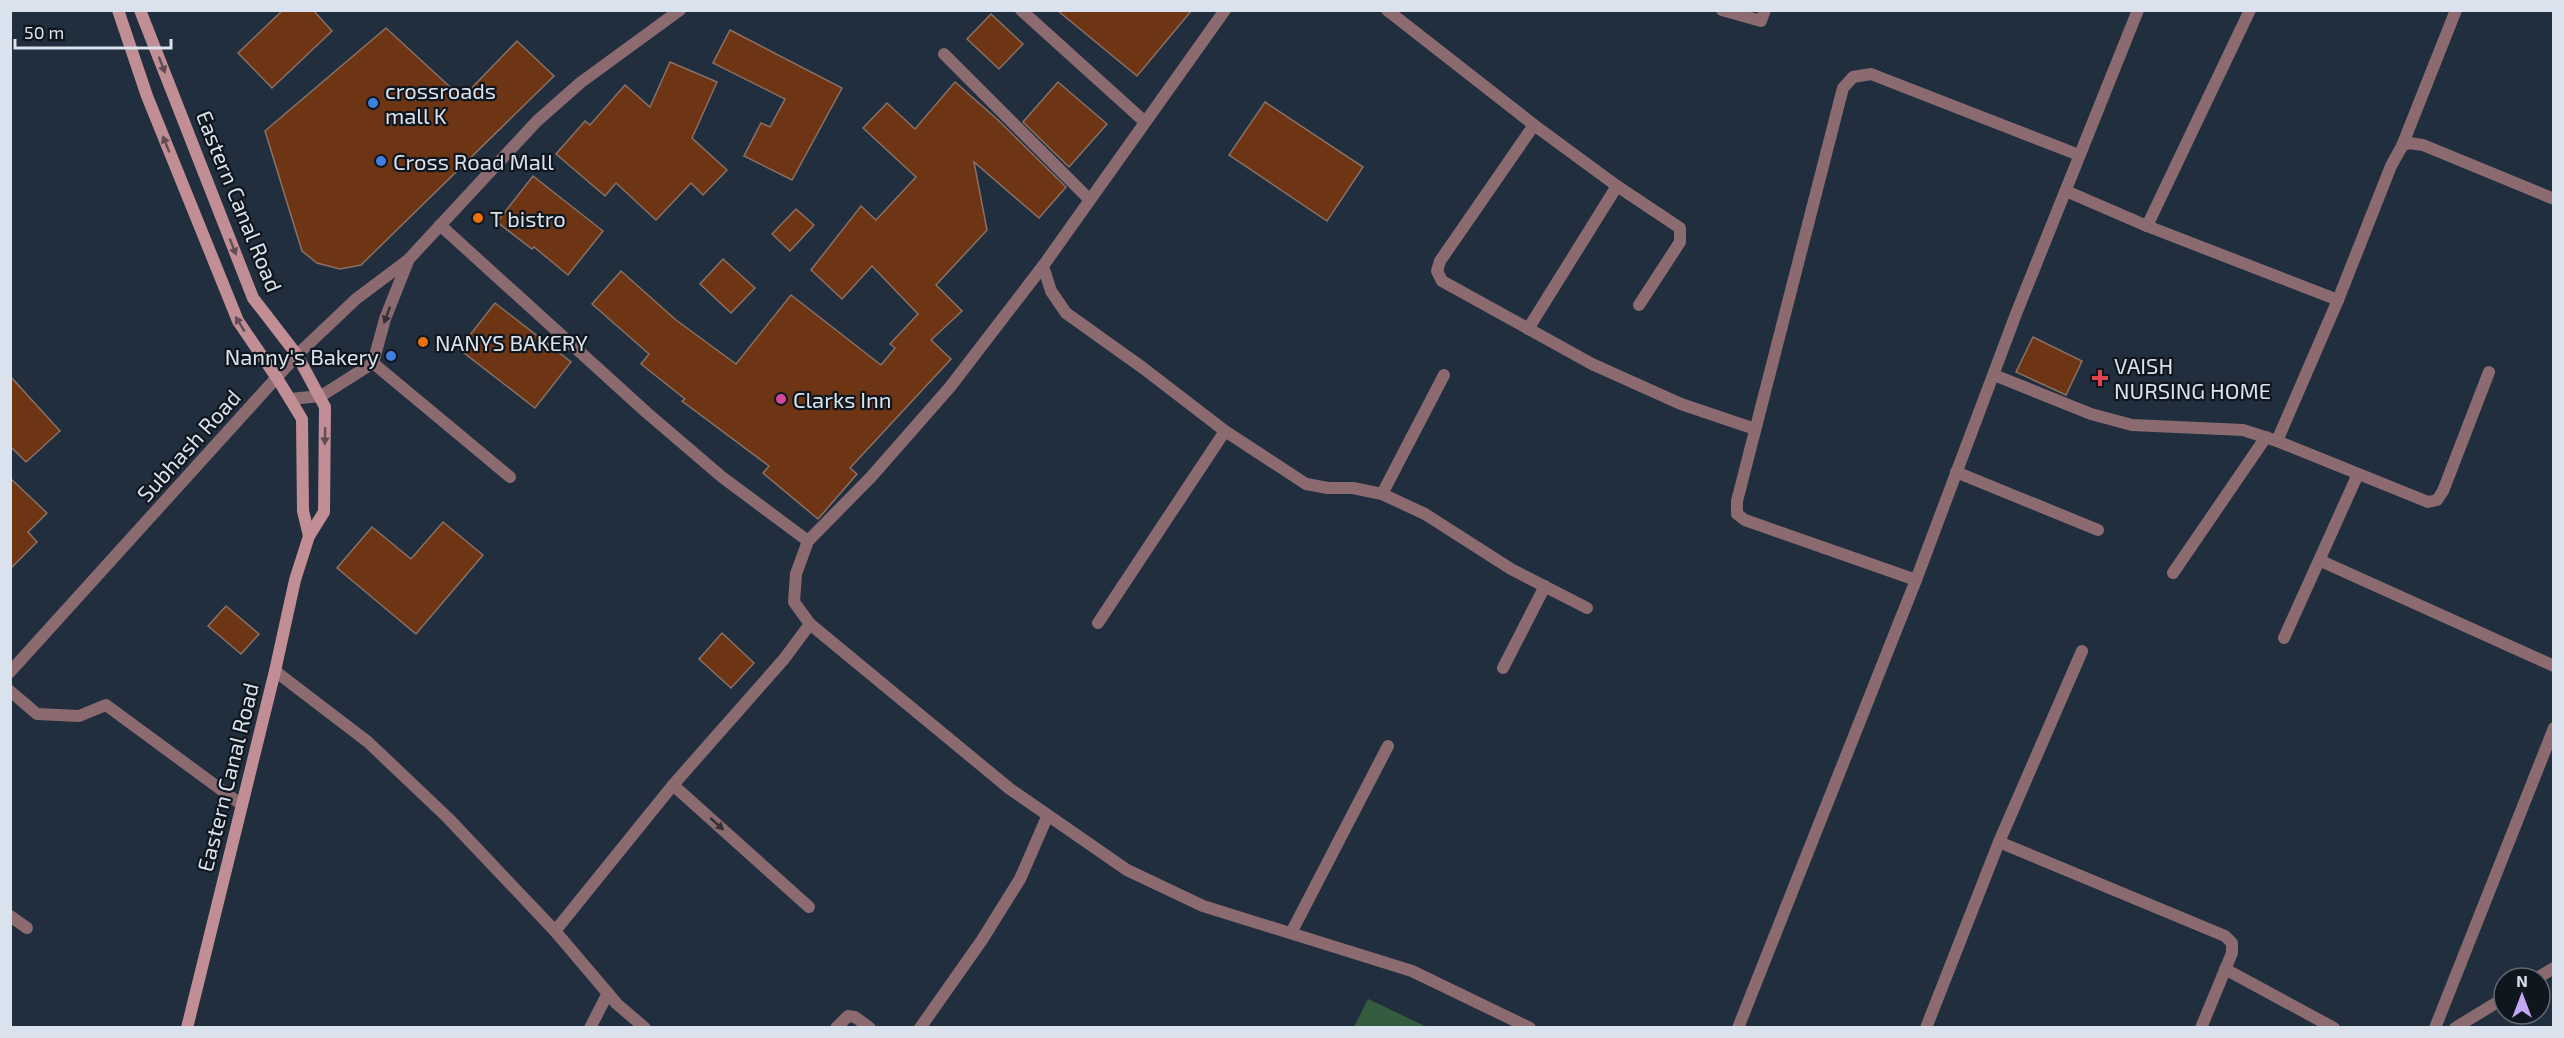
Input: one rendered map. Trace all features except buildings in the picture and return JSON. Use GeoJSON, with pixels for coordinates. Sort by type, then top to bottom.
{"type":"FeatureCollection","features":[{"type":"Feature","properties":{"kind":"main road","name":"Eastern Canal Road"},"geometry":{"type":"LineString","coordinates":[[118,10],[147,96],[238,321],[302,419],[303,511],[309,536]]}},
{"type":"Feature","properties":{"kind":"main road","name":"Eastern Canal Road"},"geometry":{"type":"LineString","coordinates":[[140,10],[253,298],[297,355],[325,407],[324,512],[309,536],[296,580],[187,1028]]}},
{"type":"Feature","properties":{"kind":"street","name":"Subhash Road"},"geometry":{"type":"LineString","coordinates":[[10,672],[297,355],[356,299],[408,260],[537,121],[580,83],[680,10]]}},
{"type":"Feature","properties":{"kind":"street"},"geometry":{"type":"LineString","coordinates":[[1021,10],[1145,122]]}},
{"type":"Feature","properties":{"kind":"street"},"geometry":{"type":"LineString","coordinates":[[1225,10],[1043,266],[950,387],[871,477],[808,541],[796,574],[794,602],[810,624],[1010,789],[1047,817],[1127,870],[1203,906],[1412,971],[1530,1028]]}},
{"type":"Feature","properties":{"kind":"street"},"geometry":{"type":"LineString","coordinates":[[1387,10],[1534,125],[1617,186],[1680,228],[1680,242],[1640,305]]}},
{"type":"Feature","properties":{"kind":"street"},"geometry":{"type":"LineString","coordinates":[[1722,10],[1761,21],[1765,10]]}},
{"type":"Feature","properties":{"kind":"street"},"geometry":{"type":"LineString","coordinates":[[1738,1028],[1916,580],[2079,155],[2138,10]]}},
{"type":"Feature","properties":{"kind":"street"},"geometry":{"type":"LineString","coordinates":[[2147,226],[2250,10]]}},
{"type":"Feature","properties":{"kind":"street"},"geometry":{"type":"LineString","coordinates":[[2173,573],[2272,439],[2338,300],[2456,10]]}},
{"type":"Feature","properties":{"kind":"street"},"geometry":{"type":"LineString","coordinates":[[944,54],[1089,200]]}},
{"type":"Feature","properties":{"kind":"street"},"geometry":{"type":"LineString","coordinates":[[1916,580],[1745,520],[1737,514],[1737,501],[1843,88],[1852,77],[1871,74],[2079,155]]}},
{"type":"Feature","properties":{"kind":"street"},"geometry":{"type":"LineString","coordinates":[[1534,125],[1440,261],[1437,271],[1442,281],[1592,364],[1671,400],[1755,429]]}},
{"type":"Feature","properties":{"kind":"street"},"geometry":{"type":"LineString","coordinates":[[2402,146],[2409,143],[2423,145],[2553,199]]}},
{"type":"Feature","properties":{"kind":"street"},"geometry":{"type":"LineString","coordinates":[[1528,329],[1617,186]]}},
{"type":"Feature","properties":{"kind":"street"},"geometry":{"type":"LineString","coordinates":[[2066,191],[2147,226],[2338,300]]}},
{"type":"Feature","properties":{"kind":"street"},"geometry":{"type":"LineString","coordinates":[[440,225],[654,419],[722,477],[808,541]]}},
{"type":"Feature","properties":{"kind":"street","name":"Subhash Road"},"geometry":{"type":"LineString","coordinates":[[373,363],[385,319],[408,260]]}},
{"type":"Feature","properties":{"kind":"street"},"geometry":{"type":"LineString","coordinates":[[1043,266],[1051,291],[1066,313],[1225,431],[1306,484],[1328,488],[1353,488],[1382,494],[1425,514],[1511,569],[1587,608]]}},
{"type":"Feature","properties":{"kind":"street"},"geometry":{"type":"LineString","coordinates":[[290,399],[321,396],[373,363],[510,477]]}},
{"type":"Feature","properties":{"kind":"street"},"geometry":{"type":"LineString","coordinates":[[1994,375],[2091,414],[2132,425],[2243,430],[2272,439],[2428,502],[2437,500],[2444,491],[2489,372]]}},
{"type":"Feature","properties":{"kind":"street"},"geometry":{"type":"LineString","coordinates":[[1382,494],[1444,375]]}},
{"type":"Feature","properties":{"kind":"street"},"geometry":{"type":"LineString","coordinates":[[1098,623],[1225,431]]}},
{"type":"Feature","properties":{"kind":"street"},"geometry":{"type":"LineString","coordinates":[[1956,471],[2098,530]]}},
{"type":"Feature","properties":{"kind":"street"},"geometry":{"type":"LineString","coordinates":[[2284,638],[2358,474]]}},
{"type":"Feature","properties":{"kind":"street"},"geometry":{"type":"LineString","coordinates":[[2320,561],[2553,666]]}},
{"type":"Feature","properties":{"kind":"street"},"geometry":{"type":"LineString","coordinates":[[1503,668],[1545,586]]}},
{"type":"Feature","properties":{"kind":"street"},"geometry":{"type":"LineString","coordinates":[[555,932],[673,785],[784,659],[810,624]]}},
{"type":"Feature","properties":{"kind":"street"},"geometry":{"type":"LineString","coordinates":[[1926,1028],[1999,842],[2082,651]]}},
{"type":"Feature","properties":{"kind":"street"},"geometry":{"type":"LineString","coordinates":[[275,670],[368,742],[448,818],[555,932],[608,993],[645,1028]]}},
{"type":"Feature","properties":{"kind":"street"},"geometry":{"type":"LineString","coordinates":[[10,691],[37,714],[79,716],[106,705],[242,805]]}},
{"type":"Feature","properties":{"kind":"street"},"geometry":{"type":"LineString","coordinates":[[2435,1028],[2553,728]]}},
{"type":"Feature","properties":{"kind":"street"},"geometry":{"type":"LineString","coordinates":[[1290,933],[1388,746]]}},
{"type":"Feature","properties":{"kind":"street"},"geometry":{"type":"LineString","coordinates":[[673,785],[809,907]]}},
{"type":"Feature","properties":{"kind":"street"},"geometry":{"type":"LineString","coordinates":[[920,1028],[982,940],[1020,879],[1047,817]]}},
{"type":"Feature","properties":{"kind":"street"},"geometry":{"type":"LineString","coordinates":[[1999,842],[2225,936],[2232,943],[2232,953],[2201,1028]]}},
{"type":"Feature","properties":{"kind":"street"},"geometry":{"type":"LineString","coordinates":[[10,916],[27,928]]}},
{"type":"Feature","properties":{"kind":"street"},"geometry":{"type":"LineString","coordinates":[[2225,969],[2334,1028]]}},
{"type":"Feature","properties":{"kind":"street"},"geometry":{"type":"LineString","coordinates":[[590,1028],[608,993]]}},
{"type":"Feature","properties":{"kind":"street"},"geometry":{"type":"LineString","coordinates":[[2455,1028],[2492,1005]]}},
{"type":"Feature","properties":{"kind":"street"},"geometry":{"type":"LineString","coordinates":[[836,1028],[848,1016],[855,1017],[870,1028]]}},
{"type":"Feature","properties":{"kind":"green space"},"geometry":{"type":"Polygon","coordinates":[[[1368,999],[1427,1027],[1354,1027],[1368,999]]]}},
{"type":"Feature","properties":{"kind":"place","name":"crossroads mall K"},"geometry":{"type":"Point","coordinates":[373,103]}},
{"type":"Feature","properties":{"kind":"place","name":"Cross Road Mall"},"geometry":{"type":"Point","coordinates":[381,161]}},
{"type":"Feature","properties":{"kind":"place","name":"T bistro"},"geometry":{"type":"Point","coordinates":[478,218]}},
{"type":"Feature","properties":{"kind":"place","name":"NANYS BAKERY"},"geometry":{"type":"Point","coordinates":[423,342]}},
{"type":"Feature","properties":{"kind":"place","name":"Nanny's Bakery"},"geometry":{"type":"Point","coordinates":[391,356]}},
{"type":"Feature","properties":{"kind":"place","name":"VAISH NURSING HOME"},"geometry":{"type":"Point","coordinates":[2100,378]}},
{"type":"Feature","properties":{"kind":"place","name":"Clarks Inn"},"geometry":{"type":"Point","coordinates":[781,399]}}]}
